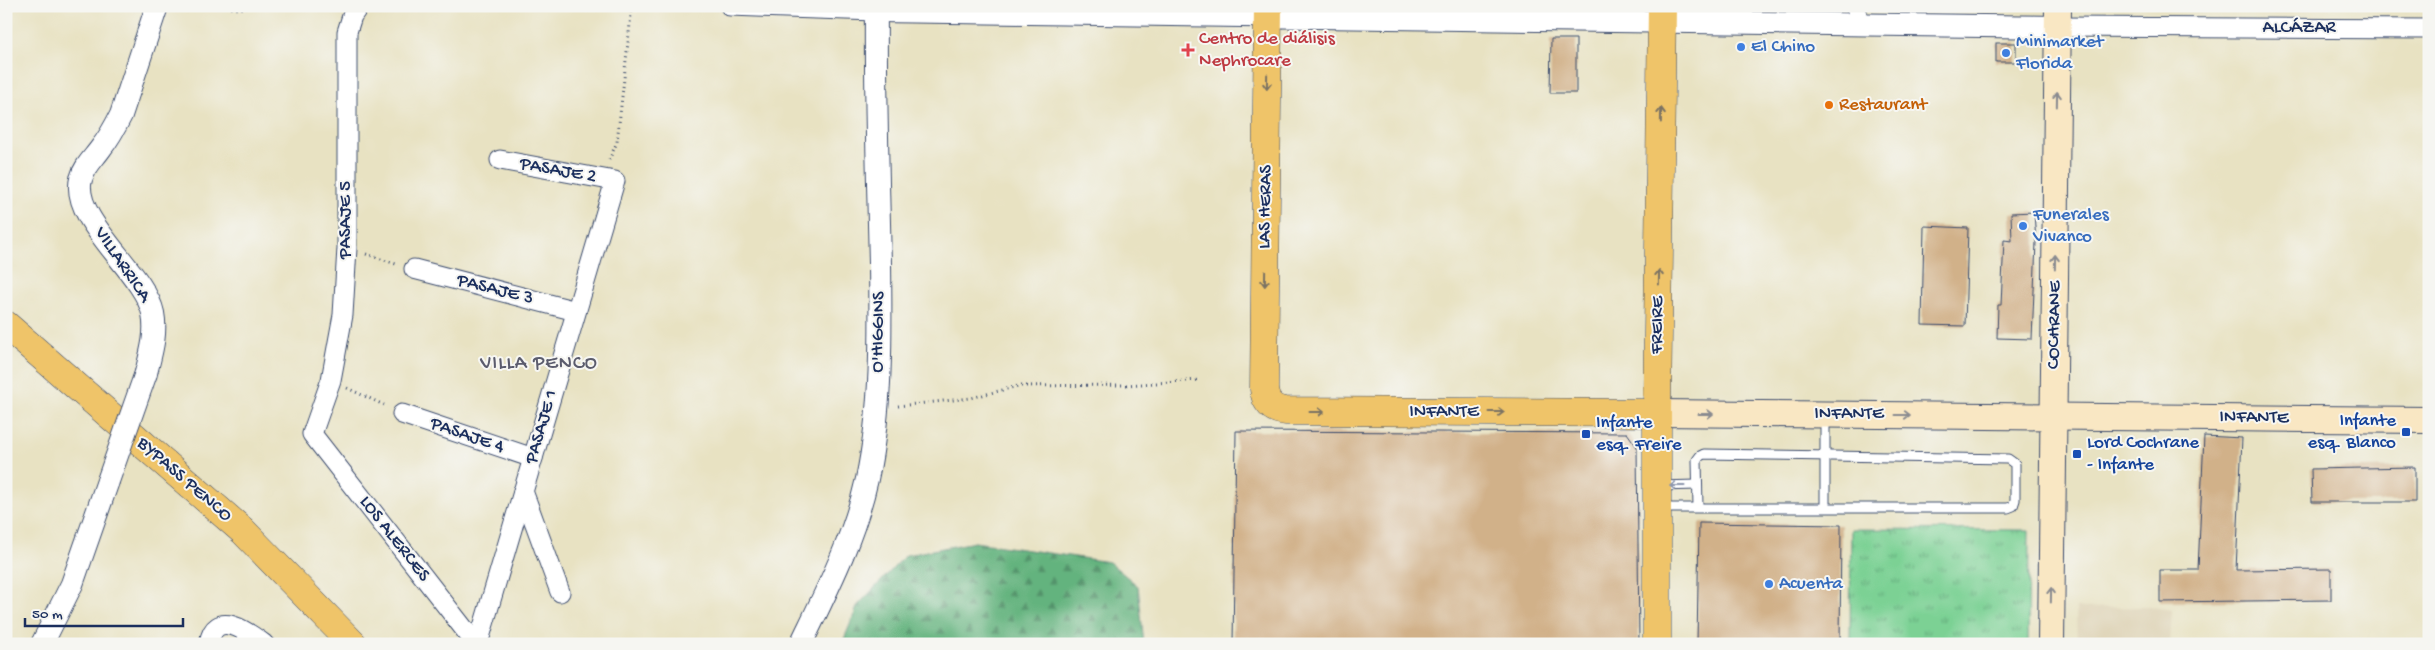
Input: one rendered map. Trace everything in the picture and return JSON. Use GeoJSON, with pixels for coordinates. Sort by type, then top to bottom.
{"type":"FeatureCollection","features":[{"type":"Feature","properties":{"kind":"main road","name":"LAS HERAS"},"geometry":{"type":"LineString","coordinates":[[1268,11],[1264,389],[1266,401],[1270,405]]}},
{"type":"Feature","properties":{"kind":"main road","name":"FREIRE"},"geometry":{"type":"LineString","coordinates":[[1657,644],[1657,414],[1662,14]]}},
{"type":"Feature","properties":{"kind":"main road","name":"COCHRANE"},"geometry":{"type":"LineString","coordinates":[[2051,644],[2058,16]]}},
{"type":"Feature","properties":{"kind":"main road","name":"BYPASS PENCO"},"geometry":{"type":"LineString","coordinates":[[6,325],[243,531],[353,644]]}},
{"type":"Feature","properties":{"kind":"main road","name":"INFANTE"},"geometry":{"type":"LineString","coordinates":[[1270,405],[1274,409],[1286,411],[2054,415],[2429,420]]}},
{"type":"Feature","properties":{"kind":"street","name":"VILLARRICA"},"geometry":{"type":"LineString","coordinates":[[42,644],[72,584],[146,373],[154,342],[155,327],[148,300],[133,275],[87,213],[79,190],[83,171],[112,132],[121,116],[157,6]]}},
{"type":"Feature","properties":{"kind":"street","name":"PASAJE 5"},"geometry":{"type":"LineString","coordinates":[[312,434],[331,380],[343,315],[347,248],[347,32],[352,16],[359,6]]}},
{"type":"Feature","properties":{"kind":"street","name":"ALCÁZAR"},"geometry":{"type":"LineString","coordinates":[[730,6],[2058,16],[2429,29]]}},
{"type":"Feature","properties":{"kind":"street","name":"O'HIGGINS"},"geometry":{"type":"LineString","coordinates":[[801,644],[838,569],[853,530],[866,480],[877,408],[880,312],[876,8]]}},
{"type":"Feature","properties":{"kind":"street","name":"PASAJE 2"},"geometry":{"type":"LineString","coordinates":[[500,160],[615,181]]}},
{"type":"Feature","properties":{"kind":"street","name":"PASAJE 1"},"geometry":{"type":"LineString","coordinates":[[477,644],[615,181]]}},
{"type":"Feature","properties":{"kind":"street","name":"PASAJE 3"},"geometry":{"type":"LineString","coordinates":[[414,269],[576,311]]}},
{"type":"Feature","properties":{"kind":"street","name":"PASAJE 4"},"geometry":{"type":"LineString","coordinates":[[402,414],[532,458]]}},
{"type":"Feature","properties":{"kind":"street","name":"LOS ALERCES"},"geometry":{"type":"LineString","coordinates":[[312,434],[477,644]]}},
{"type":"Feature","properties":{"kind":"street"},"geometry":{"type":"LineString","coordinates":[[523,491],[560,592]]}},
{"type":"Feature","properties":{"kind":"street"},"geometry":{"type":"LineString","coordinates":[[209,644],[214,631],[218,627],[231,625],[244,629],[264,644]]}},
{"type":"Feature","properties":{"kind":"lane"},"geometry":{"type":"LineString","coordinates":[[1825,414],[1826,507]]}},
{"type":"Feature","properties":{"kind":"lane"},"geometry":{"type":"LineString","coordinates":[[1657,497],[1698,507],[2008,508],[2013,506],[2015,500],[2015,464],[2008,459],[1704,454],[1698,460],[1698,507]]}},
{"type":"Feature","properties":{"kind":"lane"},"geometry":{"type":"LineString","coordinates":[[1657,497],[1697,485]]}},
{"type":"Feature","properties":{"kind":"path"},"geometry":{"type":"LineString","coordinates":[[227,6],[235,9],[261,6]]}},
{"type":"Feature","properties":{"kind":"path"},"geometry":{"type":"LineString","coordinates":[[615,181],[607,173],[606,167],[617,142],[632,6]]}},
{"type":"Feature","properties":{"kind":"path"},"geometry":{"type":"LineString","coordinates":[[347,248],[414,269]]}},
{"type":"Feature","properties":{"kind":"path"},"geometry":{"type":"LineString","coordinates":[[331,380],[402,414]]}},
{"type":"Feature","properties":{"kind":"path"},"geometry":{"type":"LineString","coordinates":[[877,408],[971,398],[1018,386],[1126,385],[1200,380]]}},
{"type":"Feature","properties":{"kind":"shaded area"},"geometry":{"type":"Polygon","coordinates":[[[1688,6],[1776,6],[1776,9],[1688,7],[1688,6]]]}},
{"type":"Feature","properties":{"kind":"shaded area"},"geometry":{"type":"Polygon","coordinates":[[[2152,607],[2172,610],[2170,644],[2077,644],[2076,608],[2152,607]]]}},
{"type":"Feature","properties":{"kind":"green space"},"geometry":{"type":"Polygon","coordinates":[[[1851,529],[2029,530],[2028,644],[1850,644],[1851,529]]]}},
{"type":"Feature","properties":{"kind":"green space"},"geometry":{"type":"Polygon","coordinates":[[[975,542],[1109,562],[1138,586],[1144,644],[842,644],[858,605],[906,555],[975,542]]]}},
{"type":"Feature","properties":{"kind":"building"},"geometry":{"type":"Polygon","coordinates":[[[1551,39],[1576,39],[1576,93],[1550,93],[1551,39]]]}},
{"type":"Feature","properties":{"kind":"building","name":"Minimarket Florida"},"geometry":{"type":"Polygon","coordinates":[[[1996,43],[2016,43],[2016,62],[1996,62],[1996,43]]]}},
{"type":"Feature","properties":{"kind":"building"},"geometry":{"type":"Polygon","coordinates":[[[2034,212],[2036,242],[2032,339],[1997,338],[1998,305],[2001,305],[2004,240],[2012,241],[2011,213],[2034,212]]]}},
{"type":"Feature","properties":{"kind":"building"},"geometry":{"type":"Polygon","coordinates":[[[1924,226],[1968,228],[1965,326],[1922,325],[1924,226]]]}},
{"type":"Feature","properties":{"kind":"building"},"geometry":{"type":"Polygon","coordinates":[[[1236,431],[1627,433],[1637,447],[1639,644],[1233,644],[1236,431]]]}},
{"type":"Feature","properties":{"kind":"building"},"geometry":{"type":"Polygon","coordinates":[[[2204,436],[2242,438],[2236,570],[2331,569],[2331,600],[2160,602],[2160,570],[2198,570],[2204,436]]]}},
{"type":"Feature","properties":{"kind":"building"},"geometry":{"type":"Polygon","coordinates":[[[2415,467],[2415,502],[2312,502],[2311,469],[2415,467]]]}},
{"type":"Feature","properties":{"kind":"building","name":"Acuenta"},"geometry":{"type":"Polygon","coordinates":[[[1699,523],[1841,525],[1840,644],[1697,644],[1699,523]]]}},
{"type":"Feature","properties":{"kind":"place","name":"El Chino"},"geometry":{"type":"Point","coordinates":[1741,47]}},
{"type":"Feature","properties":{"kind":"place","name":"Centro de diálisis Nephrocare"},"geometry":{"type":"Point","coordinates":[1188,50]}},
{"type":"Feature","properties":{"kind":"place","name":"Minimarket Florida"},"geometry":{"type":"Point","coordinates":[2006,53]}},
{"type":"Feature","properties":{"kind":"place","name":"Restaurant"},"geometry":{"type":"Point","coordinates":[1829,105]}},
{"type":"Feature","properties":{"kind":"place","name":"Funerales Vivanco"},"geometry":{"type":"Point","coordinates":[2023,226]}},
{"type":"Feature","properties":{"kind":"place","name":"Infante esq. Blanco"},"geometry":{"type":"Point","coordinates":[2406,432]}},
{"type":"Feature","properties":{"kind":"place","name":"Infante esq. Freire"},"geometry":{"type":"Point","coordinates":[1586,434]}},
{"type":"Feature","properties":{"kind":"place","name":"Lord Cochrane - Infante"},"geometry":{"type":"Point","coordinates":[2077,454]}},
{"type":"Feature","properties":{"kind":"place","name":"Acuenta"},"geometry":{"type":"Point","coordinates":[1769,584]}},
{"type":"Feature","properties":{"kind":"district","name":"VILLA PENCO"},"geometry":{"type":"Point","coordinates":[539,364]}}]}
